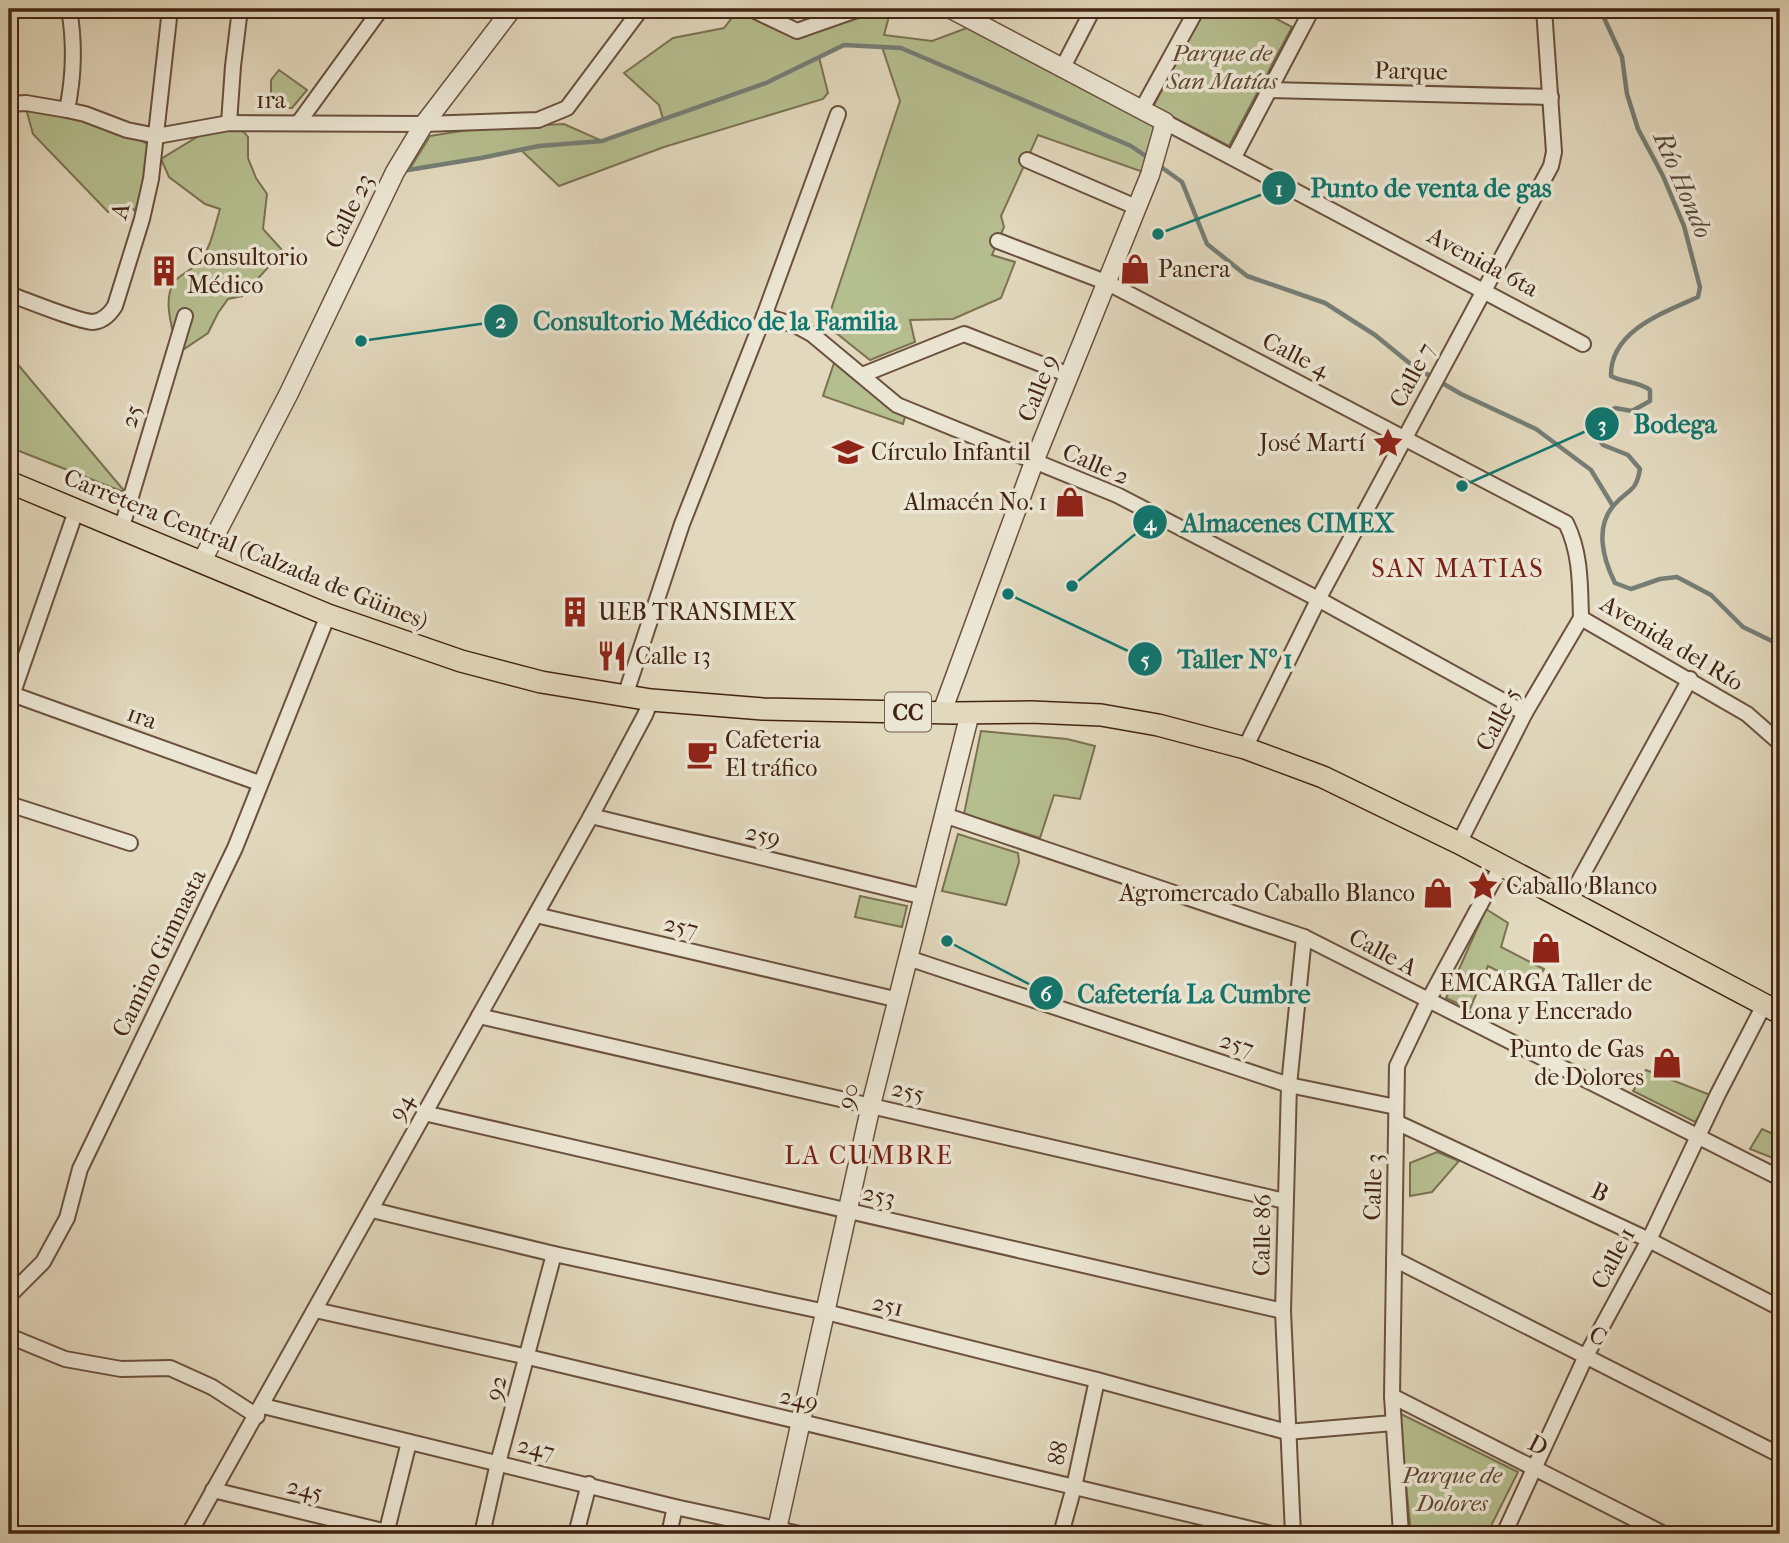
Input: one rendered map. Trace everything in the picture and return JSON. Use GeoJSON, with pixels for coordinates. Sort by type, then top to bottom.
{"type":"FeatureCollection","features":[{"type":"Feature","properties":{"kind":"main road","name":"Carretera Central (Calzada de Güines)"},"geometry":{"type":"LineString","coordinates":[[9,482],[328,615],[461,661],[541,682],[651,700],[763,709],[1101,715],[1158,725],[1245,748],[1323,777],[1459,844],[1772,1009]]}},
{"type":"Feature","properties":{"kind":"street"},"geometry":{"type":"LineString","coordinates":[[67,110],[73,79],[73,29],[69,9]]}},
{"type":"Feature","properties":{"kind":"street","name":"A"},"geometry":{"type":"LineString","coordinates":[[9,294],[82,320],[96,322],[109,315],[115,306],[142,219],[151,179],[170,9]]}},
{"type":"Feature","properties":{"kind":"street"},"geometry":{"type":"LineString","coordinates":[[229,123],[240,9]]}},
{"type":"Feature","properties":{"kind":"street"},"geometry":{"type":"LineString","coordinates":[[299,122],[381,9]]}},
{"type":"Feature","properties":{"kind":"street","name":"Calle 23"},"geometry":{"type":"LineString","coordinates":[[201,563],[289,393],[394,172],[424,124],[512,9]]}},
{"type":"Feature","properties":{"kind":"street","name":"1ra"},"geometry":{"type":"LineString","coordinates":[[9,104],[26,103],[67,110],[127,130],[157,136],[229,123],[424,124],[538,120],[568,108],[641,9]]}},
{"type":"Feature","properties":{"kind":"street"},"geometry":{"type":"LineString","coordinates":[[751,9],[797,31],[860,9]]}},
{"type":"Feature","properties":{"kind":"street","name":"Avenida 6ta"},"geometry":{"type":"LineString","coordinates":[[951,9],[982,16],[1063,67],[1583,344]]}},
{"type":"Feature","properties":{"kind":"street"},"geometry":{"type":"LineString","coordinates":[[1063,67],[1093,9]]}},
{"type":"Feature","properties":{"kind":"street"},"geometry":{"type":"LineString","coordinates":[[1142,109],[1197,9]]}},
{"type":"Feature","properties":{"kind":"street"},"geometry":{"type":"LineString","coordinates":[[1234,157],[1312,9]]}},
{"type":"Feature","properties":{"kind":"street","name":"Calle 7"},"geometry":{"type":"LineString","coordinates":[[1245,748],[1318,598],[1551,166],[1553,152],[1545,9]]}},
{"type":"Feature","properties":{"kind":"street","name":"Parque"},"geometry":{"type":"LineString","coordinates":[[1270,90],[1550,97]]}},
{"type":"Feature","properties":{"kind":"street"},"geometry":{"type":"LineString","coordinates":[[625,696],[682,524],[764,316],[838,114]]}},
{"type":"Feature","properties":{"kind":"street","name":"Calle 9"},"geometry":{"type":"LineString","coordinates":[[942,712],[1034,462],[1150,175],[1165,121]]}},
{"type":"Feature","properties":{"kind":"street"},"geometry":{"type":"LineString","coordinates":[[1027,160],[1136,207]]}},
{"type":"Feature","properties":{"kind":"street","name":"Calle 4"},"geometry":{"type":"LineString","coordinates":[[998,240],[1108,283],[1566,523]]}},
{"type":"Feature","properties":{"kind":"street","name":"25"},"geometry":{"type":"LineString","coordinates":[[121,530],[185,316]]}},
{"type":"Feature","properties":{"kind":"street","name":"Calle 2"},"geometry":{"type":"LineString","coordinates":[[764,316],[795,325],[813,335],[897,405],[1116,495],[1318,598],[1525,713]]}},
{"type":"Feature","properties":{"kind":"street"},"geometry":{"type":"LineString","coordinates":[[862,375],[964,334],[1069,375]]}},
{"type":"Feature","properties":{"kind":"street"},"geometry":{"type":"LineString","coordinates":[[10,697],[76,511]]}},
{"type":"Feature","properties":{"kind":"street","name":"Avenida del Río"},"geometry":{"type":"LineString","coordinates":[[1566,523],[1575,540],[1578,558],[1581,618],[1747,714],[1780,743]]}},
{"type":"Feature","properties":{"kind":"street","name":"Camino Gimnasta"},"geometry":{"type":"LineString","coordinates":[[9,1296],[43,1262],[67,1218],[79,1169],[235,848],[328,615]]}},
{"type":"Feature","properties":{"kind":"street","name":"Calle 5"},"geometry":{"type":"LineString","coordinates":[[1459,844],[1525,713],[1581,618]]}},
{"type":"Feature","properties":{"kind":"street"},"geometry":{"type":"LineString","coordinates":[[1569,901],[1689,679]]}},
{"type":"Feature","properties":{"kind":"street","name":"1ra"},"geometry":{"type":"LineString","coordinates":[[10,697],[259,783]]}},
{"type":"Feature","properties":{"kind":"street","name":"94"},"geometry":{"type":"LineString","coordinates":[[189,1534],[591,817],[651,700]]}},
{"type":"Feature","properties":{"kind":"street","name":"90"},"geometry":{"type":"LineString","coordinates":[[777,1532],[871,1105],[971,713]]}},
{"type":"Feature","properties":{"kind":"street"},"geometry":{"type":"LineString","coordinates":[[9,804],[130,843]]}},
{"type":"Feature","properties":{"kind":"street","name":"Calle A"},"geometry":{"type":"LineString","coordinates":[[944,815],[1304,937],[1780,1178]]}},
{"type":"Feature","properties":{"kind":"street","name":"259"},"geometry":{"type":"LineString","coordinates":[[591,817],[924,897]]}},
{"type":"Feature","properties":{"kind":"street","name":"Calle 3"},"geometry":{"type":"LineString","coordinates":[[1401,1534],[1392,1396],[1398,1066],[1428,1001],[1501,866]]}},
{"type":"Feature","properties":{"kind":"street","name":"257"},"geometry":{"type":"LineString","coordinates":[[536,915],[899,1000]]}},
{"type":"Feature","properties":{"kind":"street","name":"Calle 86"},"geometry":{"type":"LineString","coordinates":[[1293,1534],[1283,1311],[1285,1201],[1289,1085],[1304,937]]}},
{"type":"Feature","properties":{"kind":"street","name":"257"},"geometry":{"type":"LineString","coordinates":[[908,958],[1289,1085],[1396,1107]]}},
{"type":"Feature","properties":{"kind":"street","name":"Calle 1"},"geometry":{"type":"LineString","coordinates":[[1504,1534],[1586,1356],[1649,1240],[1698,1136],[1772,1009]]}},
{"type":"Feature","properties":{"kind":"street","name":"255"},"geometry":{"type":"LineString","coordinates":[[479,1016],[1285,1201]]}},
{"type":"Feature","properties":{"kind":"street","name":"253"},"geometry":{"type":"LineString","coordinates":[[424,1113],[1283,1311]]}},
{"type":"Feature","properties":{"kind":"street","name":"B"},"geometry":{"type":"LineString","coordinates":[[1398,1123],[1649,1240],[1780,1308]]}},
{"type":"Feature","properties":{"kind":"street","name":"251"},"geometry":{"type":"LineString","coordinates":[[372,1210],[554,1254],[826,1312],[1097,1380],[1287,1432],[1393,1423]]}},
{"type":"Feature","properties":{"kind":"street","name":"92"},"geometry":{"type":"LineString","coordinates":[[482,1534],[498,1463],[554,1254]]}},
{"type":"Feature","properties":{"kind":"street","name":"C"},"geometry":{"type":"LineString","coordinates":[[1394,1259],[1780,1455]]}},
{"type":"Feature","properties":{"kind":"street","name":"249"},"geometry":{"type":"LineString","coordinates":[[315,1310],[528,1357],[1272,1534]]}},
{"type":"Feature","properties":{"kind":"street","name":"247"},"geometry":{"type":"LineString","coordinates":[[9,1336],[65,1359],[121,1369],[170,1368],[260,1411],[589,1484],[777,1532],[800,1534]]}},
{"type":"Feature","properties":{"kind":"street","name":"88"},"geometry":{"type":"LineString","coordinates":[[1061,1534],[1097,1380]]}},
{"type":"Feature","properties":{"kind":"street","name":"D"},"geometry":{"type":"LineString","coordinates":[[1392,1396],[1664,1534]]}},
{"type":"Feature","properties":{"kind":"street"},"geometry":{"type":"LineString","coordinates":[[387,1533],[409,1442]]}},
{"type":"Feature","properties":{"kind":"street"},"geometry":{"type":"LineString","coordinates":[[576,1534],[589,1484]]}},
{"type":"Feature","properties":{"kind":"street","name":"245"},"geometry":{"type":"LineString","coordinates":[[213,1490],[387,1533]]}},
{"type":"Feature","properties":{"kind":"street"},"geometry":{"type":"LineString","coordinates":[[668,1534],[675,1507]]}},
{"type":"Feature","properties":{"kind":"green space"},"geometry":{"type":"Polygon","coordinates":[[[868,9],[891,9],[884,35],[932,41],[972,26],[1158,123],[1143,172],[1038,135],[1001,216],[1004,227],[992,255],[1015,262],[1001,298],[953,319],[910,320],[915,342],[870,360],[826,325],[900,101],[882,47],[844,45],[819,57],[828,93],[823,99],[664,147],[559,186],[521,150],[409,170],[430,136],[474,129],[564,124],[602,141],[663,119],[659,105],[624,73],[673,38],[724,28],[737,11],[794,38],[862,14],[868,9]]]}},
{"type":"Feature","properties":{"kind":"green space","name":"Parque de San Matías"},"geometry":{"type":"Polygon","coordinates":[[[1204,9],[1257,9],[1292,27],[1229,146],[1153,107],[1204,9]]]}},
{"type":"Feature","properties":{"kind":"green space"},"geometry":{"type":"Polygon","coordinates":[[[279,70],[307,90],[292,108],[271,107],[271,80],[279,70]]]}},
{"type":"Feature","properties":{"kind":"green space"},"geometry":{"type":"Polygon","coordinates":[[[26,109],[90,120],[149,145],[142,189],[135,211],[131,207],[108,212],[33,134],[26,109]]]}},
{"type":"Feature","properties":{"kind":"green space"},"geometry":{"type":"Polygon","coordinates":[[[234,128],[248,137],[248,158],[256,178],[267,194],[263,229],[283,251],[242,296],[228,299],[208,333],[184,349],[176,345],[169,313],[171,288],[175,281],[204,255],[220,209],[205,204],[169,177],[161,159],[202,134],[234,128]]]}},
{"type":"Feature","properties":{"kind":"green space"},"geometry":{"type":"Polygon","coordinates":[[[9,354],[126,493],[9,447],[9,354]]]}},
{"type":"Feature","properties":{"kind":"green space"},"geometry":{"type":"Polygon","coordinates":[[[834,363],[887,406],[905,417],[903,424],[823,396],[834,363]]]}},
{"type":"Feature","properties":{"kind":"green space"},"geometry":{"type":"Polygon","coordinates":[[[981,731],[1067,739],[1095,746],[1080,799],[1054,795],[1040,838],[964,814],[981,731]]]}},
{"type":"Feature","properties":{"kind":"green space"},"geometry":{"type":"Polygon","coordinates":[[[958,834],[1018,853],[1019,862],[1006,905],[942,891],[958,834]]]}},
{"type":"Feature","properties":{"kind":"green space"},"geometry":{"type":"Polygon","coordinates":[[[860,896],[907,906],[902,927],[855,917],[860,896]]]}},
{"type":"Feature","properties":{"kind":"green space"},"geometry":{"type":"Polygon","coordinates":[[[1486,909],[1508,923],[1501,947],[1544,969],[1533,989],[1488,966],[1470,1009],[1446,998],[1486,909]]]}},
{"type":"Feature","properties":{"kind":"green space"},"geometry":{"type":"Polygon","coordinates":[[[1646,1070],[1713,1096],[1695,1122],[1633,1091],[1646,1070]]]}},
{"type":"Feature","properties":{"kind":"green space"},"geometry":{"type":"Polygon","coordinates":[[[1762,1129],[1780,1137],[1778,1160],[1750,1149],[1762,1129]]]}},
{"type":"Feature","properties":{"kind":"green space"},"geometry":{"type":"Polygon","coordinates":[[[1437,1152],[1459,1161],[1432,1192],[1410,1196],[1410,1163],[1437,1152]]]}},
{"type":"Feature","properties":{"kind":"green space","name":"Parque de Dolores"},"geometry":{"type":"Polygon","coordinates":[[[1401,1414],[1518,1472],[1487,1534],[1411,1534],[1401,1414]]]}},
{"type":"Feature","properties":{"kind":"waterway","name":"Río Hondo"},"geometry":{"type":"LineString","coordinates":[[1600,9],[1622,57],[1627,94],[1638,129],[1663,176],[1684,226],[1700,287],[1698,297],[1655,317],[1629,335],[1613,360],[1611,376],[1650,390],[1650,401],[1632,411],[1615,408],[1597,420],[1594,433],[1603,445],[1628,455],[1640,469],[1634,486],[1615,504],[1604,522],[1603,543],[1607,564],[1615,583],[1631,589],[1660,579],[1677,577],[1711,595],[1743,627],[1780,645]]}},
{"type":"Feature","properties":{"kind":"waterway"},"geometry":{"type":"LineString","coordinates":[[402,171],[539,146],[602,141],[766,83],[844,45],[901,48],[1131,146],[1150,159]]}},
{"type":"Feature","properties":{"kind":"waterway"},"geometry":{"type":"LineString","coordinates":[[1157,164],[1182,182],[1207,244],[1247,276],[1325,303],[1375,335],[1413,366],[1461,394],[1536,429],[1591,470],[1613,506]]}},
{"type":"Feature","properties":{"kind":"place","name":"Punto de venta de gas"},"geometry":{"type":"Point","coordinates":[1158,234]}},
{"type":"Feature","properties":{"kind":"place","name":"Panera"},"geometry":{"type":"Point","coordinates":[1135,269]}},
{"type":"Feature","properties":{"kind":"place","name":"Consultorio Médico"},"geometry":{"type":"Point","coordinates":[164,271]}},
{"type":"Feature","properties":{"kind":"place","name":"Consultorio Médico de la Familia"},"geometry":{"type":"Point","coordinates":[361,341]}},
{"type":"Feature","properties":{"kind":"place","name":"José Martí"},"geometry":{"type":"Point","coordinates":[1388,443]}},
{"type":"Feature","properties":{"kind":"place","name":"Círculo Infantil"},"geometry":{"type":"Point","coordinates":[848,452]}},
{"type":"Feature","properties":{"kind":"place","name":"Bodega"},"geometry":{"type":"Point","coordinates":[1462,486]}},
{"type":"Feature","properties":{"kind":"place","name":"Almacén No. 1"},"geometry":{"type":"Point","coordinates":[1070,502]}},
{"type":"Feature","properties":{"kind":"place","name":"Almacenes CIMEX"},"geometry":{"type":"Point","coordinates":[1072,586]}},
{"type":"Feature","properties":{"kind":"place","name":"Taller Nº 1"},"geometry":{"type":"Point","coordinates":[1008,594]}},
{"type":"Feature","properties":{"kind":"place","name":"UEB TRANSIMEX"},"geometry":{"type":"Point","coordinates":[575,612]}},
{"type":"Feature","properties":{"kind":"place","name":"Calle 13"},"geometry":{"type":"Point","coordinates":[612,656]}},
{"type":"Feature","properties":{"kind":"place","name":"Cafeteria El tráfico"},"geometry":{"type":"Point","coordinates":[702,754]}},
{"type":"Feature","properties":{"kind":"place","name":"Caballo Blanco"},"geometry":{"type":"Point","coordinates":[1483,886]}},
{"type":"Feature","properties":{"kind":"place","name":"Agromercado Caballo Blanco"},"geometry":{"type":"Point","coordinates":[1438,893]}},
{"type":"Feature","properties":{"kind":"place","name":"Cafetería La Cumbre"},"geometry":{"type":"Point","coordinates":[947,941]}},
{"type":"Feature","properties":{"kind":"place","name":"EMCARGA Taller de Lona y Encerado"},"geometry":{"type":"Point","coordinates":[1546,948]}},
{"type":"Feature","properties":{"kind":"place","name":"Punto de Gas de Dolores"},"geometry":{"type":"Point","coordinates":[1667,1063]}},
{"type":"Feature","properties":{"kind":"district","name":"SAN MATIAS"},"geometry":{"type":"Point","coordinates":[1458,568]}},
{"type":"Feature","properties":{"kind":"district","name":"LA CUMBRE"},"geometry":{"type":"Point","coordinates":[869,1155]}}]}
